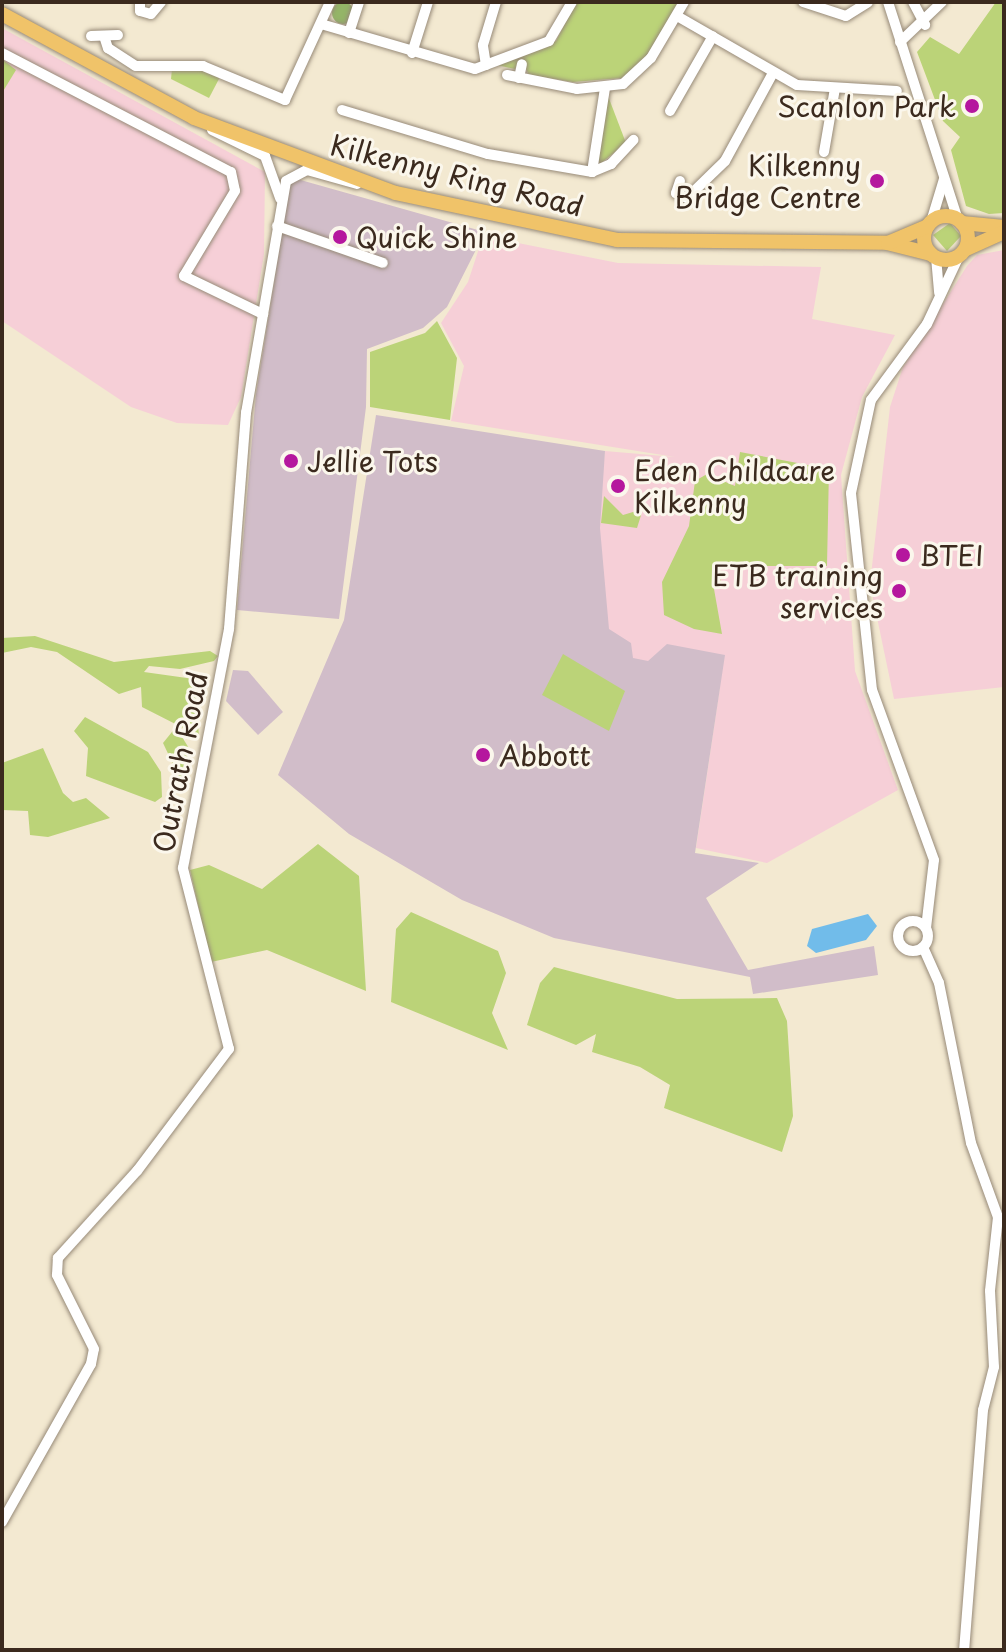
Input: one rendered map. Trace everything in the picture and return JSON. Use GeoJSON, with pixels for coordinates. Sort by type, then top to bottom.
{"type":"FeatureCollection","features":[{"type":"Feature","properties":{"kind":"highway","name":"Kilkenny Ring Road"},"geometry":{"type":"LineString","coordinates":[[2,14],[194,118],[371,186],[617,240],[887,243],[934,256],[962,252]]}},
{"type":"Feature","properties":{"kind":"highway","name":"Kilkenny Ring Road"},"geometry":{"type":"LineString","coordinates":[[887,243],[930,224],[960,221]]}},
{"type":"Feature","properties":{"kind":"highway"},"geometry":{"type":"LineString","coordinates":[[960,221],[1004,229],[962,252],[960,221]]}},
{"type":"Feature","properties":{"kind":"highway"},"geometry":{"type":"LineString","coordinates":[[930,224],[934,256]]}},
{"type":"Feature","properties":{"kind":"street"},"geometry":{"type":"LineString","coordinates":[[140,2],[140,11],[151,14],[161,2]]}},
{"type":"Feature","properties":{"kind":"street"},"geometry":{"type":"LineString","coordinates":[[104,36],[108,48],[136,66],[203,66],[285,100],[330,2]]}},
{"type":"Feature","properties":{"kind":"street"},"geometry":{"type":"LineString","coordinates":[[349,33],[359,2]]}},
{"type":"Feature","properties":{"kind":"street"},"geometry":{"type":"LineString","coordinates":[[412,53],[428,2]]}},
{"type":"Feature","properties":{"kind":"street"},"geometry":{"type":"LineString","coordinates":[[486,65],[483,45],[496,2]]}},
{"type":"Feature","properties":{"kind":"street"},"geometry":{"type":"LineString","coordinates":[[321,24],[463,70],[486,65],[549,41],[572,2]]}},
{"type":"Feature","properties":{"kind":"street"},"geometry":{"type":"LineString","coordinates":[[522,64],[513,76],[605,88],[640,73],[684,2]]}},
{"type":"Feature","properties":{"kind":"street"},"geometry":{"type":"LineString","coordinates":[[803,2],[846,16],[868,2]]}},
{"type":"Feature","properties":{"kind":"street"},"geometry":{"type":"LineString","coordinates":[[888,2],[960,221]]}},
{"type":"Feature","properties":{"kind":"street"},"geometry":{"type":"LineString","coordinates":[[913,2],[925,25]]}},
{"type":"Feature","properties":{"kind":"street"},"geometry":{"type":"LineString","coordinates":[[900,42],[925,25],[942,2]]}},
{"type":"Feature","properties":{"kind":"street"},"geometry":{"type":"LineString","coordinates":[[677,16],[773,73],[807,88],[897,91]]}},
{"type":"Feature","properties":{"kind":"street"},"geometry":{"type":"LineString","coordinates":[[91,36],[118,35]]}},
{"type":"Feature","properties":{"kind":"street"},"geometry":{"type":"LineString","coordinates":[[670,111],[713,36]]}},
{"type":"Feature","properties":{"kind":"street"},"geometry":{"type":"LineString","coordinates":[[2,53],[231,172],[235,191],[184,276],[263,314]]}},
{"type":"Feature","properties":{"kind":"street"},"geometry":{"type":"LineString","coordinates":[[680,181],[676,193],[687,198],[725,161],[773,73]]}},
{"type":"Feature","properties":{"kind":"street"},"geometry":{"type":"LineString","coordinates":[[592,172],[605,88]]}},
{"type":"Feature","properties":{"kind":"street"},"geometry":{"type":"LineString","coordinates":[[824,152],[835,88]]}},
{"type":"Feature","properties":{"kind":"street"},"geometry":{"type":"LineString","coordinates":[[342,110],[367,112],[488,154],[592,172],[611,164],[633,140]]}},
{"type":"Feature","properties":{"kind":"street","name":"Outrath Road"},"geometry":{"type":"LineString","coordinates":[[2,1522],[93,1356],[57,1275],[58,1258],[157,1147],[229,1049],[183,868],[229,629],[246,413],[280,200],[265,156],[194,118]]}},
{"type":"Feature","properties":{"kind":"street"},"geometry":{"type":"LineString","coordinates":[[280,200],[298,170],[371,186]]}},
{"type":"Feature","properties":{"kind":"street"},"geometry":{"type":"LineString","coordinates":[[930,224],[944,178]]}},
{"type":"Feature","properties":{"kind":"street"},"geometry":{"type":"LineString","coordinates":[[277,226],[383,263]]}},
{"type":"Feature","properties":{"kind":"street"},"geometry":{"type":"LineString","coordinates":[[962,252],[939,295],[871,400],[851,493],[872,690],[932,850],[933,908],[922,925],[923,947],[939,983],[971,1143],[998,1217],[990,1291],[994,1367],[983,1410],[964,1650]]}},
{"type":"Feature","properties":{"kind":"street"},"geometry":{"type":"LineString","coordinates":[[934,256],[939,295]]}},
{"type":"Feature","properties":{"kind":"street"},"geometry":{"type":"LineString","coordinates":[[922,925],[906,923],[898,936],[907,950],[923,947]]}},
{"type":"Feature","properties":{"kind":"shaded area"},"geometry":{"type":"Polygon","coordinates":[[[2,28],[265,172],[264,254],[241,397],[228,425],[177,423],[131,407],[2,321],[2,28]]]}},
{"type":"Feature","properties":{"kind":"shaded area"},"geometry":{"type":"Polygon","coordinates":[[[297,179],[485,232],[447,307],[423,328],[367,349],[366,407],[339,619],[237,610],[256,394],[290,183],[297,179]]]}},
{"type":"Feature","properties":{"kind":"shaded area"},"geometry":{"type":"Polygon","coordinates":[[[483,236],[618,263],[821,267],[812,319],[895,335],[862,397],[841,475],[855,671],[898,790],[767,863],[696,848],[720,687],[631,661],[604,631],[597,523],[605,451],[675,457],[451,421],[464,366],[441,323],[468,282],[483,236]]]}},
{"type":"Feature","properties":{"kind":"shaded area"},"geometry":{"type":"Polygon","coordinates":[[[1004,250],[1004,687],[894,699],[870,584],[890,407],[903,367],[967,266],[977,255],[1004,250]]]}},
{"type":"Feature","properties":{"kind":"shaded area"},"geometry":{"type":"Polygon","coordinates":[[[376,415],[605,451],[600,528],[609,629],[631,643],[633,658],[648,661],[667,644],[725,655],[695,853],[759,863],[706,898],[748,970],[874,946],[878,975],[753,994],[750,977],[554,938],[462,900],[349,834],[278,775],[344,620],[376,415]]]}},
{"type":"Feature","properties":{"kind":"shaded area"},"geometry":{"type":"Polygon","coordinates":[[[233,670],[248,671],[283,712],[258,735],[226,701],[233,670]]]}},
{"type":"Feature","properties":{"kind":"green space"},"geometry":{"type":"Polygon","coordinates":[[[343,2],[351,5],[354,13],[351,21],[343,24],[335,21],[332,13],[335,5],[343,2]]]}},
{"type":"Feature","properties":{"kind":"green space"},"geometry":{"type":"Polygon","coordinates":[[[576,2],[680,2],[641,65],[622,78],[573,82],[529,75],[521,59],[515,69],[497,65],[556,41],[576,2]]]}},
{"type":"Feature","properties":{"kind":"green space","name":"Scanlon Park"},"geometry":{"type":"Polygon","coordinates":[[[996,2],[1004,2],[1004,213],[989,214],[966,206],[951,150],[960,137],[943,121],[917,52],[930,37],[959,54],[996,2]]]}},
{"type":"Feature","properties":{"kind":"green space"},"geometry":{"type":"Polygon","coordinates":[[[2,59],[16,70],[2,93],[2,59]]]}},
{"type":"Feature","properties":{"kind":"green space"},"geometry":{"type":"Polygon","coordinates":[[[172,69],[205,70],[220,77],[209,98],[171,79],[172,69]]]}},
{"type":"Feature","properties":{"kind":"green space"},"geometry":{"type":"Polygon","coordinates":[[[608,96],[626,143],[600,164],[598,162],[608,96]]]}},
{"type":"Feature","properties":{"kind":"green space"},"geometry":{"type":"Polygon","coordinates":[[[950,223],[961,236],[947,251],[933,235],[950,223]]]}},
{"type":"Feature","properties":{"kind":"green space"},"geometry":{"type":"Polygon","coordinates":[[[437,321],[457,358],[450,420],[370,407],[370,352],[425,333],[437,321]]]}},
{"type":"Feature","properties":{"kind":"green space"},"geometry":{"type":"Polygon","coordinates":[[[740,452],[829,469],[827,566],[720,566],[721,589],[714,589],[722,634],[694,629],[664,615],[662,582],[689,526],[695,481],[707,474],[735,486],[740,452]]]}},
{"type":"Feature","properties":{"kind":"green space"},"geometry":{"type":"Polygon","coordinates":[[[604,496],[623,515],[643,509],[637,528],[601,523],[604,496]]]}},
{"type":"Feature","properties":{"kind":"green space"},"geometry":{"type":"Polygon","coordinates":[[[35,636],[114,662],[210,651],[218,656],[214,661],[180,669],[149,666],[144,672],[194,679],[199,736],[142,707],[141,687],[119,694],[57,652],[31,647],[2,653],[2,638],[35,636]]]}},
{"type":"Feature","properties":{"kind":"green space"},"geometry":{"type":"Polygon","coordinates":[[[563,654],[625,691],[609,731],[542,695],[563,654]]]}},
{"type":"Feature","properties":{"kind":"green space"},"geometry":{"type":"Polygon","coordinates":[[[85,717],[148,752],[161,772],[162,797],[155,802],[86,776],[88,748],[74,731],[85,717]]]}},
{"type":"Feature","properties":{"kind":"green space"},"geometry":{"type":"Polygon","coordinates":[[[176,727],[190,750],[181,781],[163,743],[176,727]]]}},
{"type":"Feature","properties":{"kind":"green space"},"geometry":{"type":"Polygon","coordinates":[[[43,748],[63,793],[73,802],[86,798],[110,818],[48,837],[30,835],[28,811],[2,810],[2,763],[43,748]]]}},
{"type":"Feature","properties":{"kind":"green space"},"geometry":{"type":"Polygon","coordinates":[[[318,844],[359,876],[366,991],[267,950],[211,962],[190,870],[209,865],[262,889],[318,844]]]}},
{"type":"Feature","properties":{"kind":"green space"},"geometry":{"type":"Polygon","coordinates":[[[411,912],[498,951],[506,973],[492,1013],[508,1050],[391,1002],[396,929],[411,912]]]}},
{"type":"Feature","properties":{"kind":"green space"},"geometry":{"type":"Polygon","coordinates":[[[554,967],[677,999],[777,998],[787,1021],[793,1116],[782,1152],[664,1108],[670,1085],[640,1067],[592,1052],[596,1034],[576,1045],[527,1025],[540,983],[554,967]]]}},
{"type":"Feature","properties":{"kind":"water"},"geometry":{"type":"Polygon","coordinates":[[[868,914],[877,926],[866,940],[816,953],[807,946],[812,929],[868,914]]]}},
{"type":"Feature","properties":{"kind":"place","name":"Scanlon Park"},"geometry":{"type":"Point","coordinates":[972,106]}},
{"type":"Feature","properties":{"kind":"place","name":"Kilkenny Bridge Centre"},"geometry":{"type":"Point","coordinates":[877,181]}},
{"type":"Feature","properties":{"kind":"place","name":"Quick Shine"},"geometry":{"type":"Point","coordinates":[340,237]}},
{"type":"Feature","properties":{"kind":"place","name":"Jellie Tots"},"geometry":{"type":"Point","coordinates":[291,461]}},
{"type":"Feature","properties":{"kind":"place","name":"Eden Childcare Kilkenny"},"geometry":{"type":"Point","coordinates":[618,486]}},
{"type":"Feature","properties":{"kind":"place","name":"BTEI"},"geometry":{"type":"Point","coordinates":[903,555]}},
{"type":"Feature","properties":{"kind":"place","name":"ETB training services"},"geometry":{"type":"Point","coordinates":[899,591]}},
{"type":"Feature","properties":{"kind":"place","name":"Abbott"},"geometry":{"type":"Point","coordinates":[483,755]}}]}
